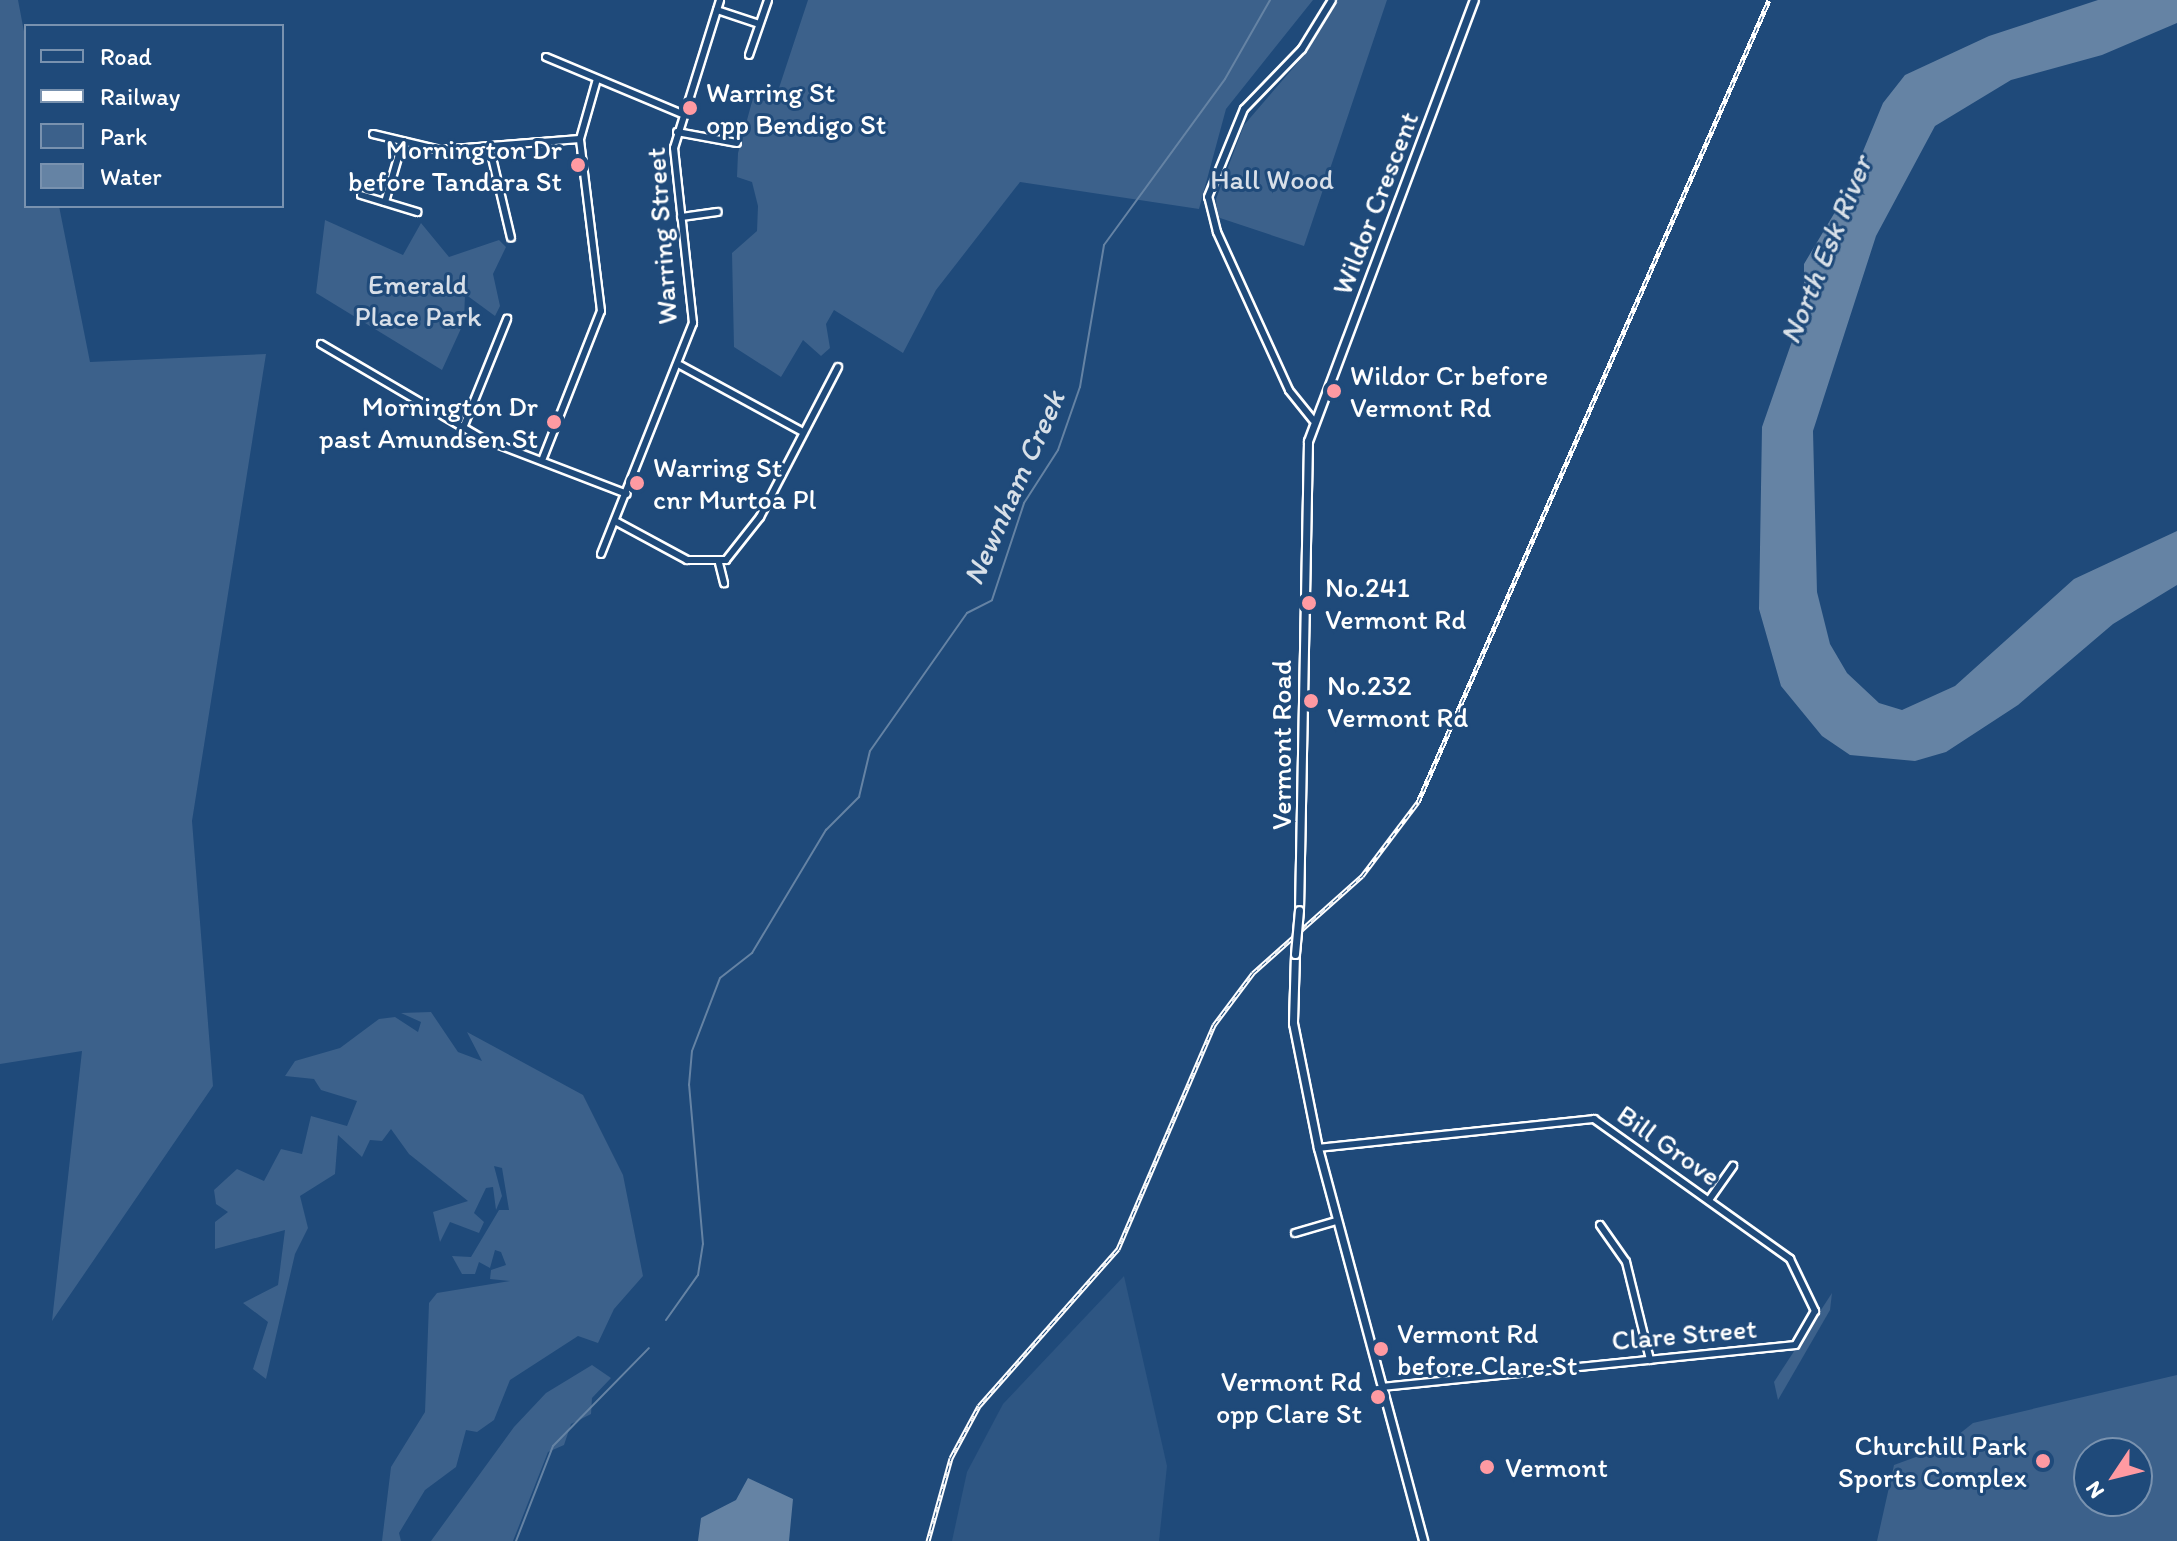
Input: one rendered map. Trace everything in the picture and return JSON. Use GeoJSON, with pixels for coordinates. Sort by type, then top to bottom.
{"type":"FeatureCollection","features":[{"type":"Feature","properties":{"kind":"street","name":"Warring Street"},"geometry":{"type":"LineString","coordinates":[[601,554],[680,365],[694,303],[681,217],[677,132],[720,0]]}},
{"type":"Feature","properties":{"kind":"street"},"geometry":{"type":"LineString","coordinates":[[749,55],[768,0]]}},
{"type":"Feature","properties":{"kind":"street"},"geometry":{"type":"LineString","coordinates":[[1313,420],[1289,390],[1217,232],[1208,197],[1244,109],[1302,49],[1332,0]]}},
{"type":"Feature","properties":{"kind":"street","name":"Wildor Crescent"},"geometry":{"type":"LineString","coordinates":[[1313,420],[1474,0]]}},
{"type":"Feature","properties":{"kind":"street"},"geometry":{"type":"LineString","coordinates":[[717,10],[759,24]]}},
{"type":"Feature","properties":{"kind":"street"},"geometry":{"type":"LineString","coordinates":[[546,57],[682,114]]}},
{"type":"Feature","properties":{"kind":"street"},"geometry":{"type":"LineString","coordinates":[[543,458],[601,311],[580,139],[597,79]]}},
{"type":"Feature","properties":{"kind":"street"},"geometry":{"type":"LineString","coordinates":[[677,132],[737,143]]}},
{"type":"Feature","properties":{"kind":"street"},"geometry":{"type":"LineString","coordinates":[[373,134],[402,144],[490,149],[580,139]]}},
{"type":"Feature","properties":{"kind":"street"},"geometry":{"type":"LineString","coordinates":[[385,202],[402,144]]}},
{"type":"Feature","properties":{"kind":"street"},"geometry":{"type":"LineString","coordinates":[[490,149],[511,238]]}},
{"type":"Feature","properties":{"kind":"street"},"geometry":{"type":"LineString","coordinates":[[361,195],[417,212]]}},
{"type":"Feature","properties":{"kind":"street"},"geometry":{"type":"LineString","coordinates":[[681,217],[718,212]]}},
{"type":"Feature","properties":{"kind":"street"},"geometry":{"type":"LineString","coordinates":[[463,428],[507,319]]}},
{"type":"Feature","properties":{"kind":"street"},"geometry":{"type":"LineString","coordinates":[[321,344],[463,428],[627,494]]}},
{"type":"Feature","properties":{"kind":"street"},"geometry":{"type":"LineString","coordinates":[[680,365],[801,431]]}},
{"type":"Feature","properties":{"kind":"street"},"geometry":{"type":"LineString","coordinates":[[615,521],[687,560],[719,563],[745,542],[801,431],[838,367]]}},
{"type":"Feature","properties":{"kind":"street","name":"Vermont Road"},"geometry":{"type":"LineString","coordinates":[[1313,420],[1302,485],[1299,910],[1293,1023],[1336,1221],[1423,1541]]}},
{"type":"Feature","properties":{"kind":"street"},"geometry":{"type":"LineString","coordinates":[[719,563],[724,583]]}},
{"type":"Feature","properties":{"kind":"street","name":"Bill Grove"},"geometry":{"type":"LineString","coordinates":[[1318,1148],[1468,1137],[1585,1117],[1709,1200],[1795,1265],[1815,1311],[1800,1343]]}},
{"type":"Feature","properties":{"kind":"street"},"geometry":{"type":"LineString","coordinates":[[1709,1200],[1733,1166]]}},
{"type":"Feature","properties":{"kind":"street"},"geometry":{"type":"LineString","coordinates":[[1295,1233],[1336,1221]]}},
{"type":"Feature","properties":{"kind":"street"},"geometry":{"type":"LineString","coordinates":[[1600,1225],[1626,1262],[1650,1360]]}},
{"type":"Feature","properties":{"kind":"street","name":"Clare Street"},"geometry":{"type":"LineString","coordinates":[[1382,1387],[1800,1343]]}},
{"type":"Feature","properties":{"kind":"shaded area"},"geometry":{"type":"Polygon","coordinates":[[[1124,1276],[1167,1466],[1159,1541],[952,1541],[967,1472],[1003,1404],[1124,1276]]]}},
{"type":"Feature","properties":{"kind":"green space"},"geometry":{"type":"Polygon","coordinates":[[[0,0],[18,0],[24,32],[24,208],[59,208],[90,362],[266,354],[192,821],[213,1086],[52,1321],[82,1051],[0,1064],[0,0]]]}},
{"type":"Feature","properties":{"kind":"green space"},"geometry":{"type":"Polygon","coordinates":[[[808,0],[1313,0],[1226,109],[1199,209],[1020,182],[936,290],[903,353],[834,310],[826,324],[830,348],[821,356],[803,340],[781,377],[734,347],[732,253],[757,231],[758,206],[752,182],[737,177],[738,153],[753,98],[774,103],[808,0]]]}},
{"type":"Feature","properties":{"kind":"green space","name":"Hall Wood"},"geometry":{"type":"Polygon","coordinates":[[[1338,0],[1387,0],[1304,246],[1217,217],[1216,199],[1244,125],[1306,53],[1338,0]]]}},
{"type":"Feature","properties":{"kind":"green space","name":"Emerald Place Park"},"geometry":{"type":"Polygon","coordinates":[[[325,220],[403,255],[421,223],[449,257],[499,240],[506,247],[493,274],[500,306],[495,316],[465,294],[464,322],[442,370],[316,293],[325,220]]]}},
{"type":"Feature","properties":{"kind":"green space"},"geometry":{"type":"Polygon","coordinates":[[[431,1012],[458,1052],[482,1061],[467,1032],[583,1095],[623,1175],[643,1276],[614,1309],[598,1343],[578,1336],[510,1380],[494,1420],[477,1432],[466,1430],[456,1467],[425,1490],[399,1533],[401,1541],[382,1541],[391,1467],[425,1412],[429,1303],[437,1293],[510,1281],[490,1279],[491,1270],[506,1265],[501,1252],[495,1250],[490,1268],[479,1262],[475,1274],[462,1274],[452,1256],[471,1257],[499,1210],[509,1210],[502,1168],[494,1166],[502,1196],[496,1210],[493,1187],[486,1188],[474,1213],[484,1222],[479,1233],[450,1222],[440,1242],[433,1212],[468,1201],[409,1154],[391,1129],[382,1141],[370,1140],[362,1157],[338,1135],[335,1174],[300,1196],[308,1228],[295,1254],[266,1379],[253,1369],[268,1322],[243,1303],[278,1285],[285,1230],[215,1249],[215,1222],[228,1212],[216,1204],[214,1190],[237,1169],[264,1181],[281,1149],[302,1154],[311,1116],[347,1126],[357,1101],[321,1090],[314,1079],[285,1076],[295,1061],[340,1048],[379,1019],[395,1017],[418,1032],[421,1022],[401,1013],[431,1012]]]}},
{"type":"Feature","properties":{"kind":"green space"},"geometry":{"type":"Polygon","coordinates":[[[1832,1293],[1830,1310],[1778,1400],[1774,1382],[1832,1293]]]}},
{"type":"Feature","properties":{"kind":"green space"},"geometry":{"type":"Polygon","coordinates":[[[592,1365],[611,1378],[592,1398],[591,1414],[571,1424],[564,1445],[548,1452],[513,1541],[431,1541],[514,1427],[546,1393],[592,1365]]]}},
{"type":"Feature","properties":{"kind":"green space","name":"Churchill Park Sports Complex"},"geometry":{"type":"Polygon","coordinates":[[[2177,1375],[2177,1541],[1877,1541],[1894,1465],[1943,1447],[1973,1423],[2177,1375]]]}},
{"type":"Feature","properties":{"kind":"water","name":"North Esk River"},"geometry":{"type":"Polygon","coordinates":[[[2098,0],[2177,0],[2177,23],[2102,55],[2011,80],[1935,126],[1876,236],[1813,431],[1817,592],[1830,644],[1847,673],[1879,703],[1902,710],[1955,686],[2074,579],[2177,531],[2177,585],[2113,624],[2018,705],[1946,752],[1915,761],[1850,755],[1822,736],[1781,686],[1759,609],[1762,427],[1804,307],[1804,264],[1844,197],[1883,103],[1905,75],[1989,36],[2098,0]]]}},
{"type":"Feature","properties":{"kind":"water"},"geometry":{"type":"Polygon","coordinates":[[[748,1478],[793,1499],[789,1541],[698,1541],[701,1518],[736,1500],[748,1478]]]}},
{"type":"Feature","properties":{"kind":"waterway","name":"Newnham Creek"},"geometry":{"type":"LineString","coordinates":[[666,1320],[698,1275],[703,1244],[689,1085],[692,1051],[720,978],[752,953],[826,830],[859,797],[870,751],[967,613],[992,600],[1024,503],[1058,450],[1080,387],[1104,245],[1225,79],[1270,0]]}},
{"type":"Feature","properties":{"kind":"waterway","name":"Newnham Creek"},"geometry":{"type":"LineString","coordinates":[[516,1541],[553,1446],[649,1348]]}},
{"type":"Feature","properties":{"kind":"railway"},"geometry":{"type":"LineString","coordinates":[[928,1541],[951,1458],[979,1406],[1118,1249],[1214,1025],[1253,973],[1362,876],[1418,802],[1769,0]]}},
{"type":"Feature","properties":{"kind":"place","name":"Warring St opp Bendigo St"},"geometry":{"type":"Point","coordinates":[690,108]}},
{"type":"Feature","properties":{"kind":"place","name":"Mornington Dr before Tandara St"},"geometry":{"type":"Point","coordinates":[578,165]}},
{"type":"Feature","properties":{"kind":"place","name":"Wildor Cr before Vermont Rd"},"geometry":{"type":"Point","coordinates":[1334,391]}},
{"type":"Feature","properties":{"kind":"place","name":"Mornington Dr past Amundsen St"},"geometry":{"type":"Point","coordinates":[554,422]}},
{"type":"Feature","properties":{"kind":"place","name":"Warring St cnr Murtoa Pl"},"geometry":{"type":"Point","coordinates":[637,483]}},
{"type":"Feature","properties":{"kind":"place","name":"No.241 Vermont Rd"},"geometry":{"type":"Point","coordinates":[1309,603]}},
{"type":"Feature","properties":{"kind":"place","name":"No.232 Vermont Rd"},"geometry":{"type":"Point","coordinates":[1311,701]}},
{"type":"Feature","properties":{"kind":"place","name":"Vermont Rd before Clare St"},"geometry":{"type":"Point","coordinates":[1381,1349]}},
{"type":"Feature","properties":{"kind":"place","name":"Vermont Rd opp Clare St"},"geometry":{"type":"Point","coordinates":[1378,1397]}},
{"type":"Feature","properties":{"kind":"place","name":"Churchill Park Sports Complex"},"geometry":{"type":"Point","coordinates":[2043,1461]}},
{"type":"Feature","properties":{"kind":"place","name":"Vermont"},"geometry":{"type":"Point","coordinates":[1487,1467]}}]}
